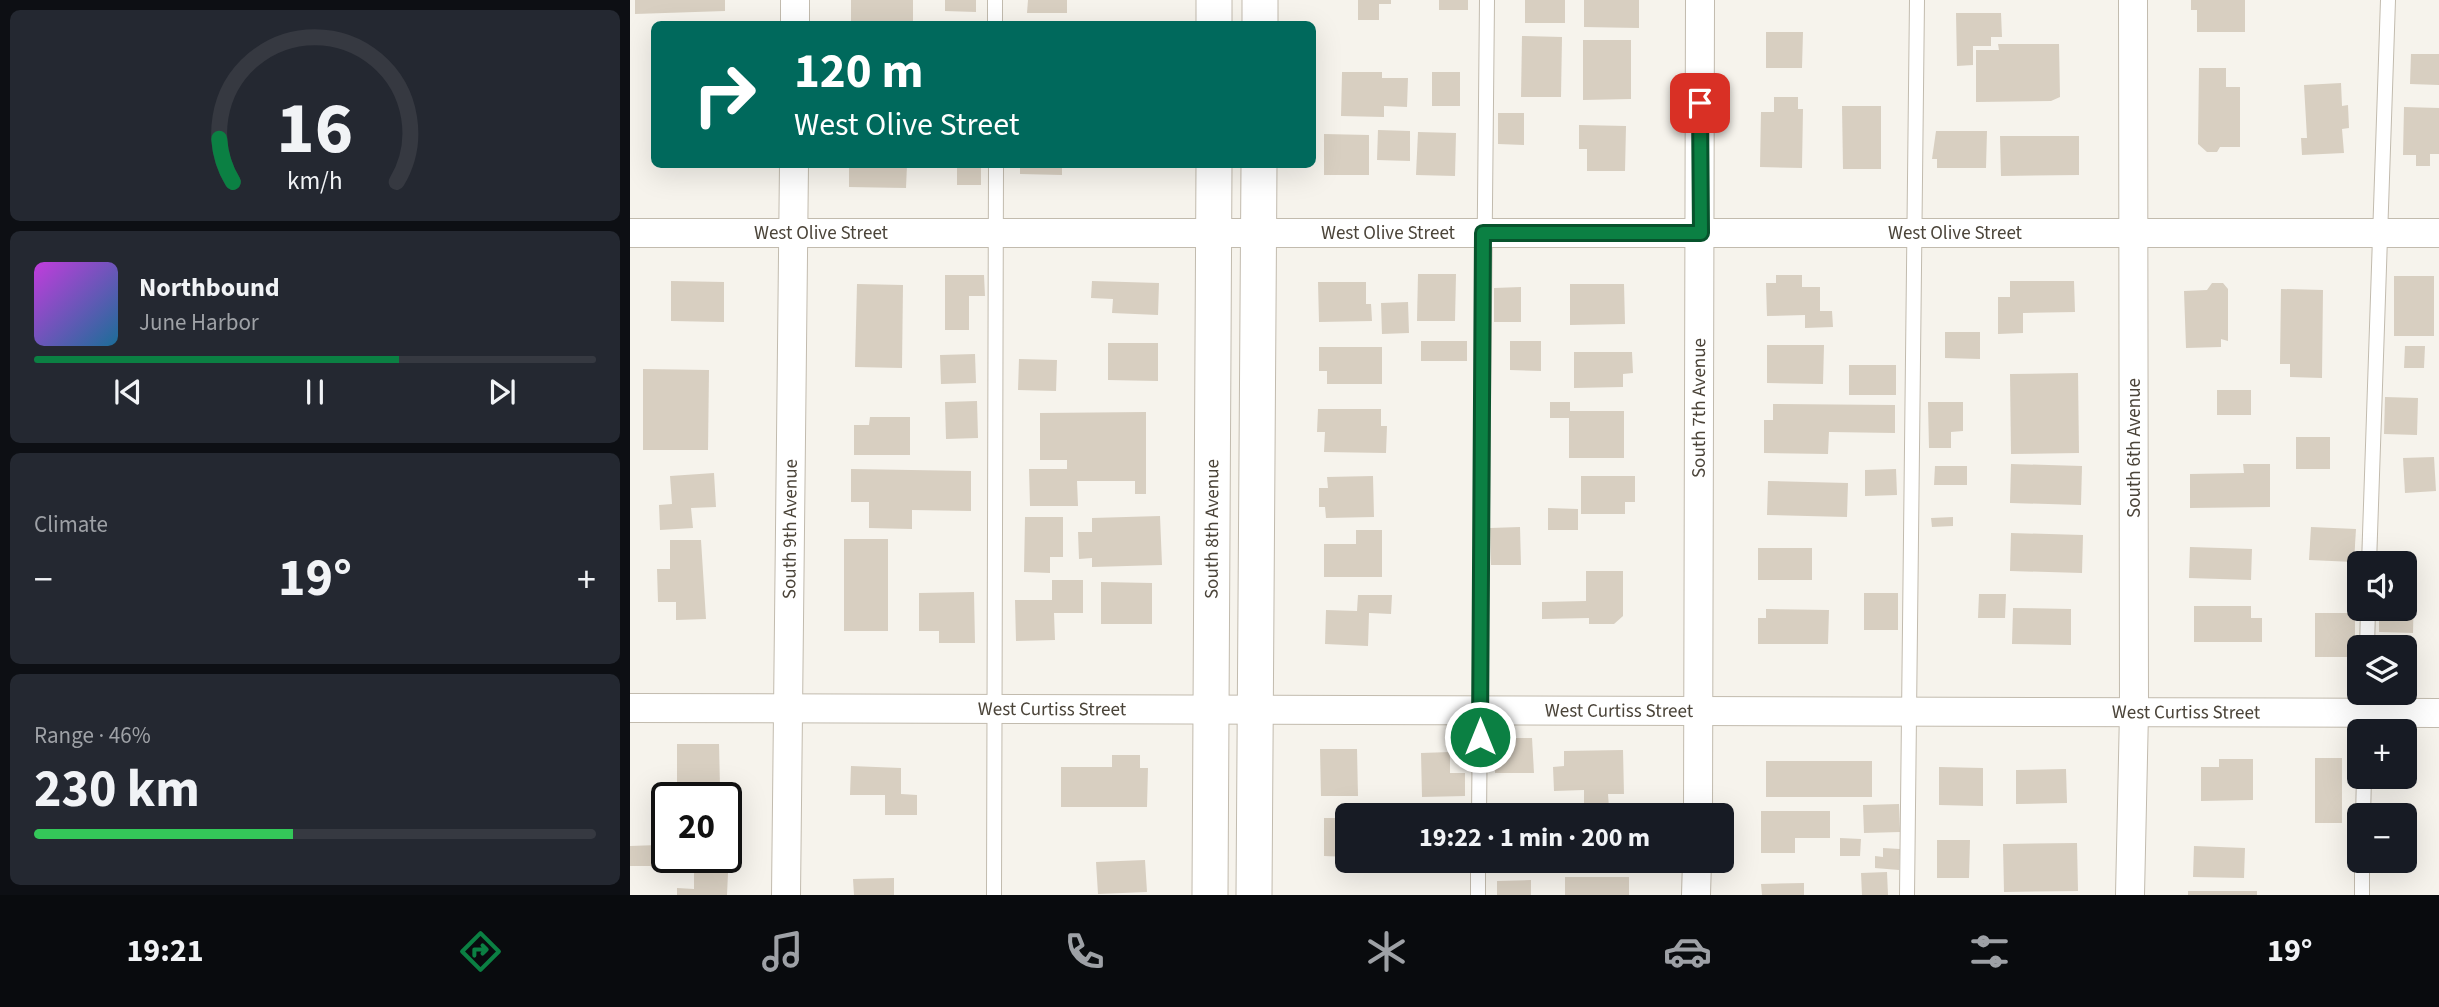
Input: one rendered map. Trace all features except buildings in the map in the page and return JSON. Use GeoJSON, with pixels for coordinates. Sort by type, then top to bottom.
{"type":"FeatureCollection","features":[{"type":"Feature","properties":{"kind":"street"},"geometry":{"type":"LineString","coordinates":[[794,21],[795,0]]}},
{"type":"Feature","properties":{"kind":"street"},"geometry":{"type":"LineString","coordinates":[[1214,0],[1214,21]]}},
{"type":"Feature","properties":{"kind":"street"},"geometry":{"type":"LineString","coordinates":[[1260,0],[1260,21]]}},
{"type":"Feature","properties":{"kind":"street","name":"South 7th Avenue"},"geometry":{"type":"LineString","coordinates":[[1698,803],[1700,0]]}},
{"type":"Feature","properties":{"kind":"street","name":"South 6th Avenue"},"geometry":{"type":"LineString","coordinates":[[2130,895],[2134,712],[2133,0]]}},
{"type":"Feature","properties":{"kind":"street","name":"South 9th Avenue"},"geometry":{"type":"LineString","coordinates":[[786,895],[794,168]]}},
{"type":"Feature","properties":{"kind":"street","name":"South 8th Avenue"},"geometry":{"type":"LineString","coordinates":[[1210,895],[1214,168]]}},
{"type":"Feature","properties":{"kind":"street"},"geometry":{"type":"LineString","coordinates":[[1254,895],[1259,168]]}},
{"type":"Feature","properties":{"kind":"street","name":"West Olive Street"},"geometry":{"type":"LineString","coordinates":[[630,233],[2439,233]]}},
{"type":"Feature","properties":{"kind":"street","name":"West Curtiss Street"},"geometry":{"type":"LineString","coordinates":[[630,708],[2439,713]]}},
{"type":"Feature","properties":{"kind":"street"},"geometry":{"type":"LineString","coordinates":[[1696,895],[1697,873]]}},
{"type":"Feature","properties":{"kind":"lane"},"geometry":{"type":"LineString","coordinates":[[995,0],[995,21]]}},
{"type":"Feature","properties":{"kind":"lane"},"geometry":{"type":"LineString","coordinates":[[1479,803],[1487,0]]}},
{"type":"Feature","properties":{"kind":"lane"},"geometry":{"type":"LineString","coordinates":[[1907,895],[1917,0]]}},
{"type":"Feature","properties":{"kind":"lane"},"geometry":{"type":"LineString","coordinates":[[2369,551],[2388,0]]}},
{"type":"Feature","properties":{"kind":"lane"},"geometry":{"type":"LineString","coordinates":[[994,895],[996,168]]}},
{"type":"Feature","properties":{"kind":"lane"},"geometry":{"type":"LineString","coordinates":[[1478,873],[1478,895]]}},
{"type":"Feature","properties":{"kind":"lane"},"geometry":{"type":"LineString","coordinates":[[2362,873],[2362,895]]}},
{"type":"Feature","properties":{"kind":"route"},"geometry":{"type":"LineString","coordinates":[[1480,737],[1483,233],[1701,233],[1700,103]]}}]}
